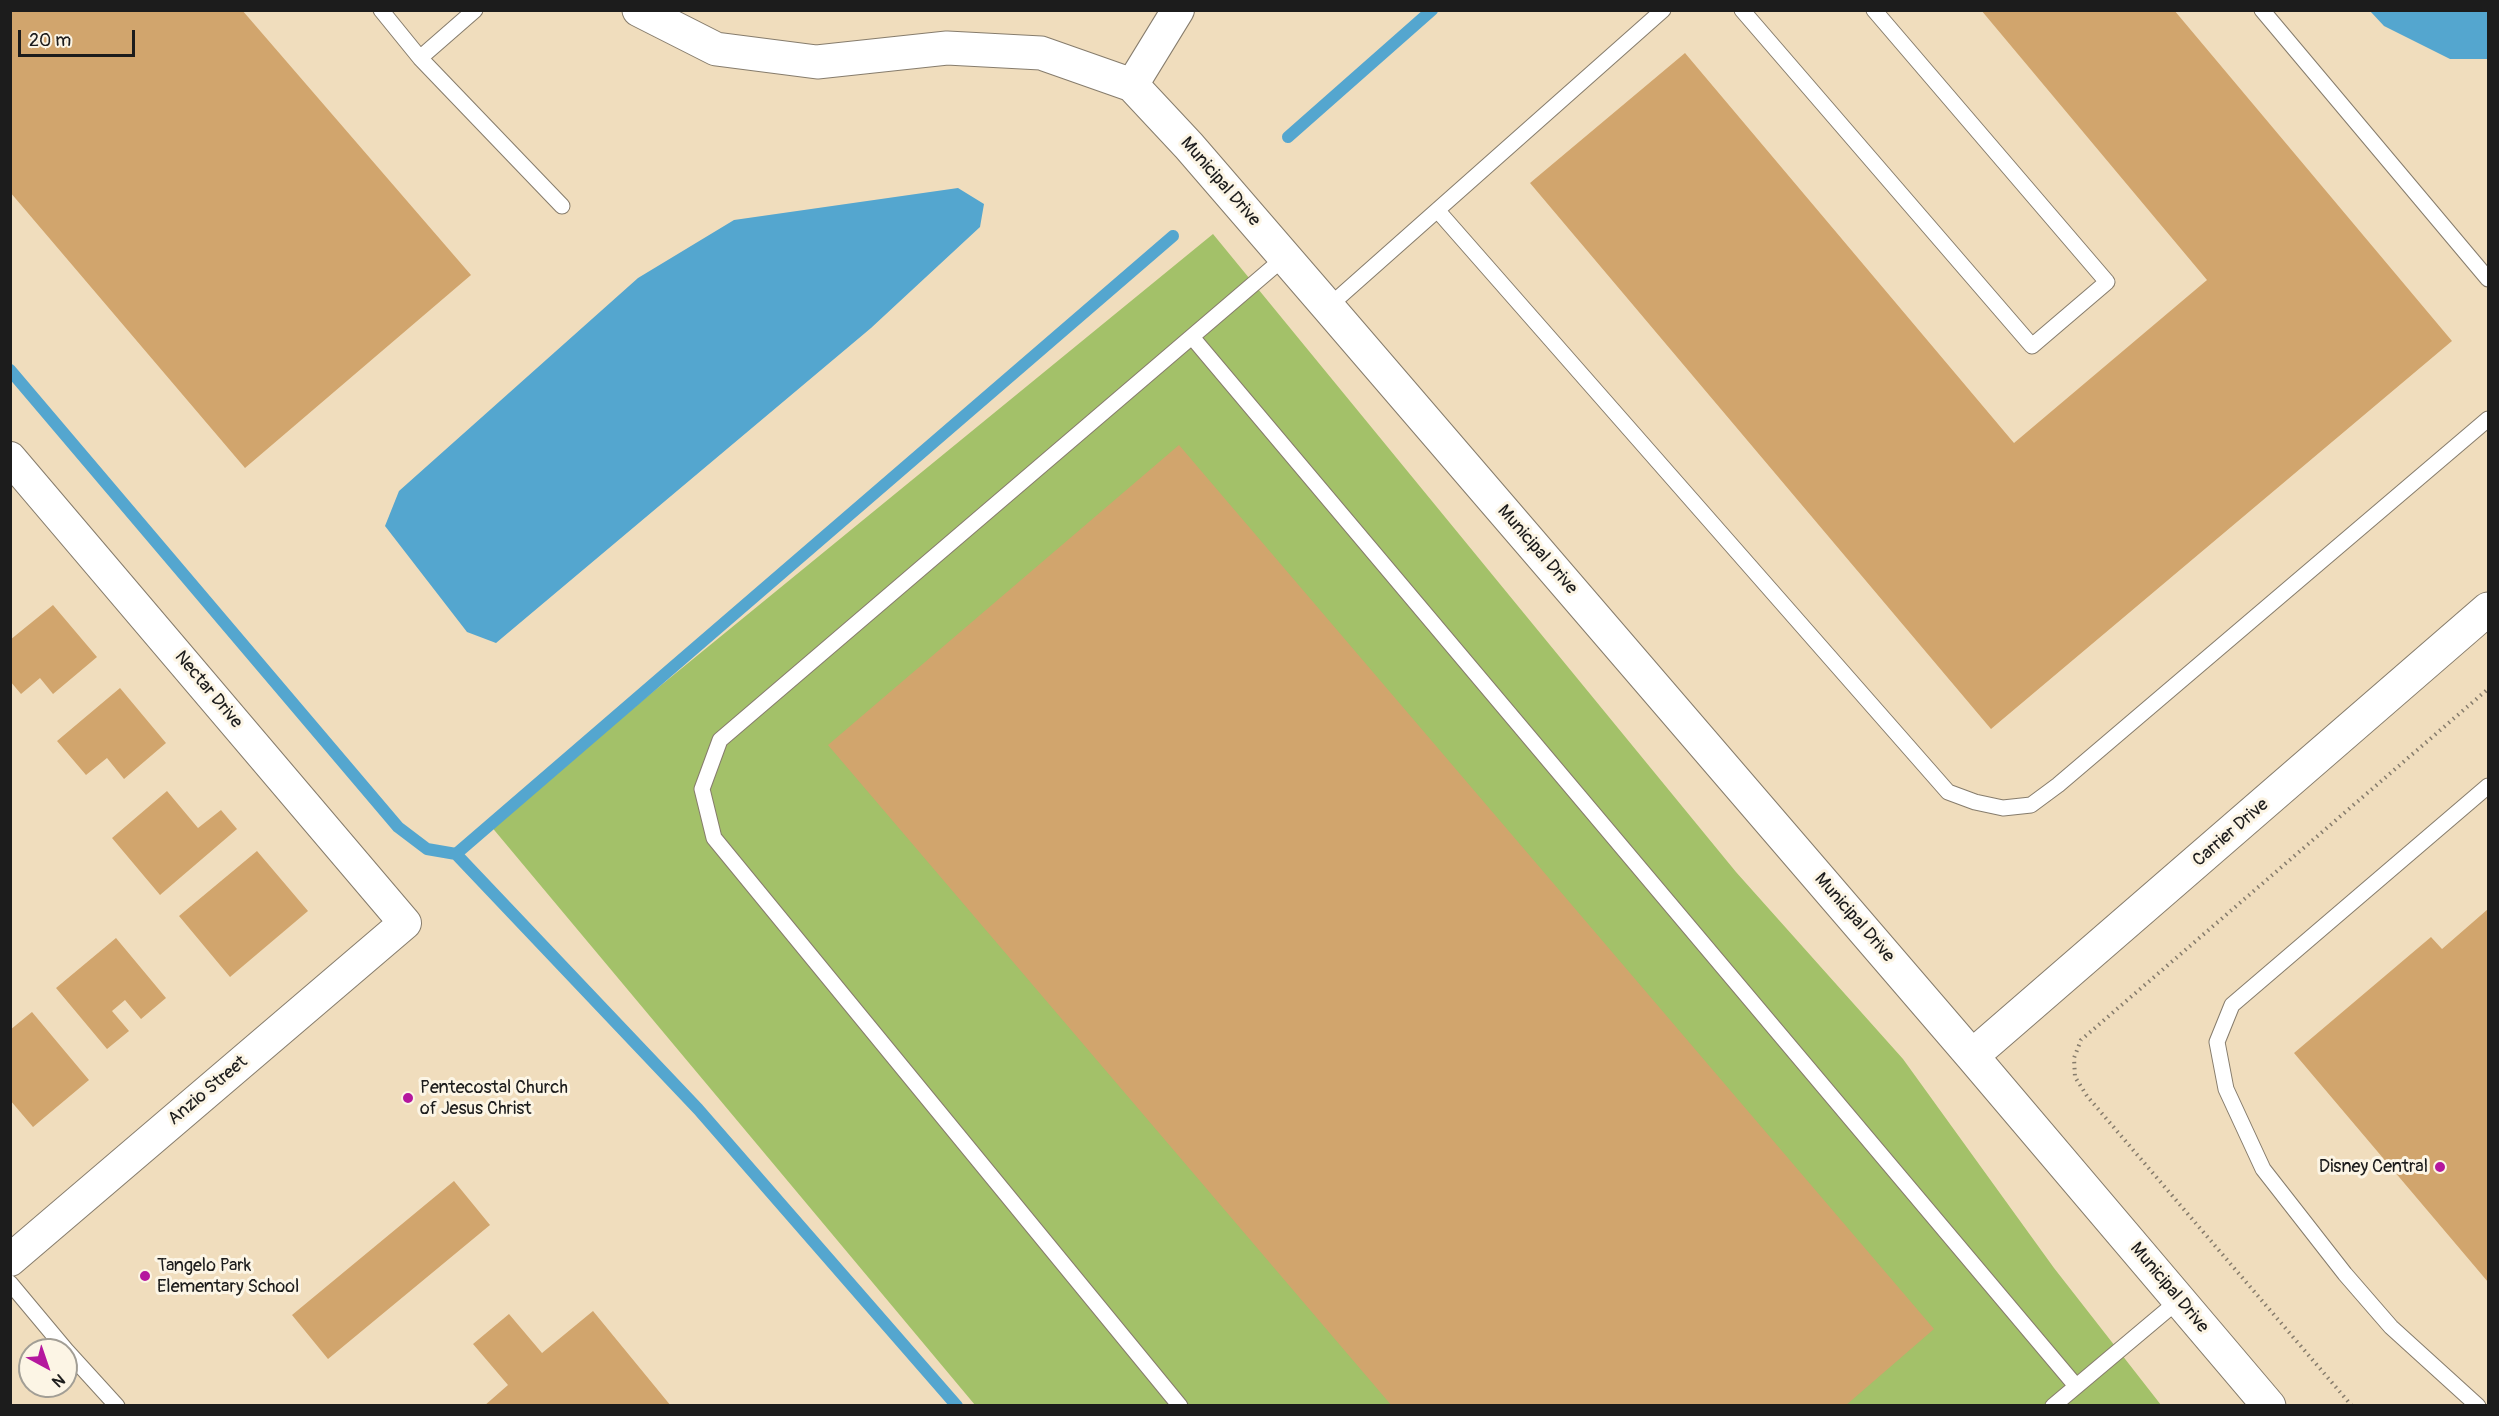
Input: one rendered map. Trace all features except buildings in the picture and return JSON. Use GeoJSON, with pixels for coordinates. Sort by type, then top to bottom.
{"type":"FeatureCollection","features":[{"type":"Feature","properties":{"kind":"street","name":"Municipal Drive"},"geometry":{"type":"LineString","coordinates":[[639,10],[716,50],[816,62],[947,48],[1041,53],[1132,85],[1189,146],[1285,257],[1972,1056],[2269,1406]]}},
{"type":"Feature","properties":{"kind":"street"},"geometry":{"type":"LineString","coordinates":[[1132,85],[1178,10]]}},
{"type":"Feature","properties":{"kind":"street","name":"Nectar Drive"},"geometry":{"type":"LineString","coordinates":[[10,458],[405,923]]}},
{"type":"Feature","properties":{"kind":"street","name":"Carrier Drive"},"geometry":{"type":"LineString","coordinates":[[1972,1056],[2488,609]]}},
{"type":"Feature","properties":{"kind":"street","name":"Anzio Street"},"geometry":{"type":"LineString","coordinates":[[10,1260],[405,923]]}},
{"type":"Feature","properties":{"kind":"lane"},"geometry":{"type":"LineString","coordinates":[[381,10],[420,58],[562,206]]}},
{"type":"Feature","properties":{"kind":"lane"},"geometry":{"type":"LineString","coordinates":[[420,58],[475,10]]}},
{"type":"Feature","properties":{"kind":"lane"},"geometry":{"type":"LineString","coordinates":[[1328,308],[1663,10]]}},
{"type":"Feature","properties":{"kind":"lane"},"geometry":{"type":"LineString","coordinates":[[1742,10],[2032,346],[2107,282],[1874,10]]}},
{"type":"Feature","properties":{"kind":"lane"},"geometry":{"type":"LineString","coordinates":[[2262,10],[2488,279]]}},
{"type":"Feature","properties":{"kind":"lane"},"geometry":{"type":"LineString","coordinates":[[1438,211],[1948,792],[1975,802],[2003,808],[2031,805],[2058,785],[2488,419]]}},
{"type":"Feature","properties":{"kind":"lane"},"geometry":{"type":"LineString","coordinates":[[1180,1406],[714,838],[702,789],[720,740],[1285,257]]}},
{"type":"Feature","properties":{"kind":"lane"},"geometry":{"type":"LineString","coordinates":[[1192,338],[2076,1386]]}},
{"type":"Feature","properties":{"kind":"lane"},"geometry":{"type":"LineString","coordinates":[[2478,1406],[2391,1327],[2345,1274],[2262,1169],[2226,1089],[2217,1042],[2232,1005],[2488,786]]}},
{"type":"Feature","properties":{"kind":"lane"},"geometry":{"type":"LineString","coordinates":[[10,1283],[56,1338]]}},
{"type":"Feature","properties":{"kind":"lane"},"geometry":{"type":"LineString","coordinates":[[2053,1406],[2179,1300]]}},
{"type":"Feature","properties":{"kind":"lane"},"geometry":{"type":"LineString","coordinates":[[78,1363],[117,1406]]}},
{"type":"Feature","properties":{"kind":"green space"},"geometry":{"type":"Polygon","coordinates":[[[1213,234],[1736,872],[1903,1059],[2054,1268],[2161,1405],[975,1405],[490,825],[1213,234]]]}},
{"type":"Feature","properties":{"kind":"water"},"geometry":{"type":"Polygon","coordinates":[[[2370,11],[2488,11],[2488,59],[2450,59],[2384,26],[2370,11]]]}},
{"type":"Feature","properties":{"kind":"water"},"geometry":{"type":"Polygon","coordinates":[[[958,188],[984,204],[980,227],[871,328],[496,643],[467,632],[385,526],[399,491],[638,278],[734,220],[958,188]]]}},
{"type":"Feature","properties":{"kind":"waterway"},"geometry":{"type":"LineString","coordinates":[[1288,137],[1432,10]]}},
{"type":"Feature","properties":{"kind":"waterway"},"geometry":{"type":"LineString","coordinates":[[456,854],[1173,236]]}},
{"type":"Feature","properties":{"kind":"waterway"},"geometry":{"type":"LineString","coordinates":[[10,370],[398,827],[427,849],[456,854],[698,1109],[957,1406]]}},
{"type":"Feature","properties":{"kind":"place","name":"Pentecostal Church of Jesus Christ"},"geometry":{"type":"Point","coordinates":[408,1098]}},
{"type":"Feature","properties":{"kind":"place","name":"Disney Central"},"geometry":{"type":"Point","coordinates":[2440,1167]}},
{"type":"Feature","properties":{"kind":"place","name":"Tangelo Park Elementary School"},"geometry":{"type":"Point","coordinates":[145,1276]}}]}
